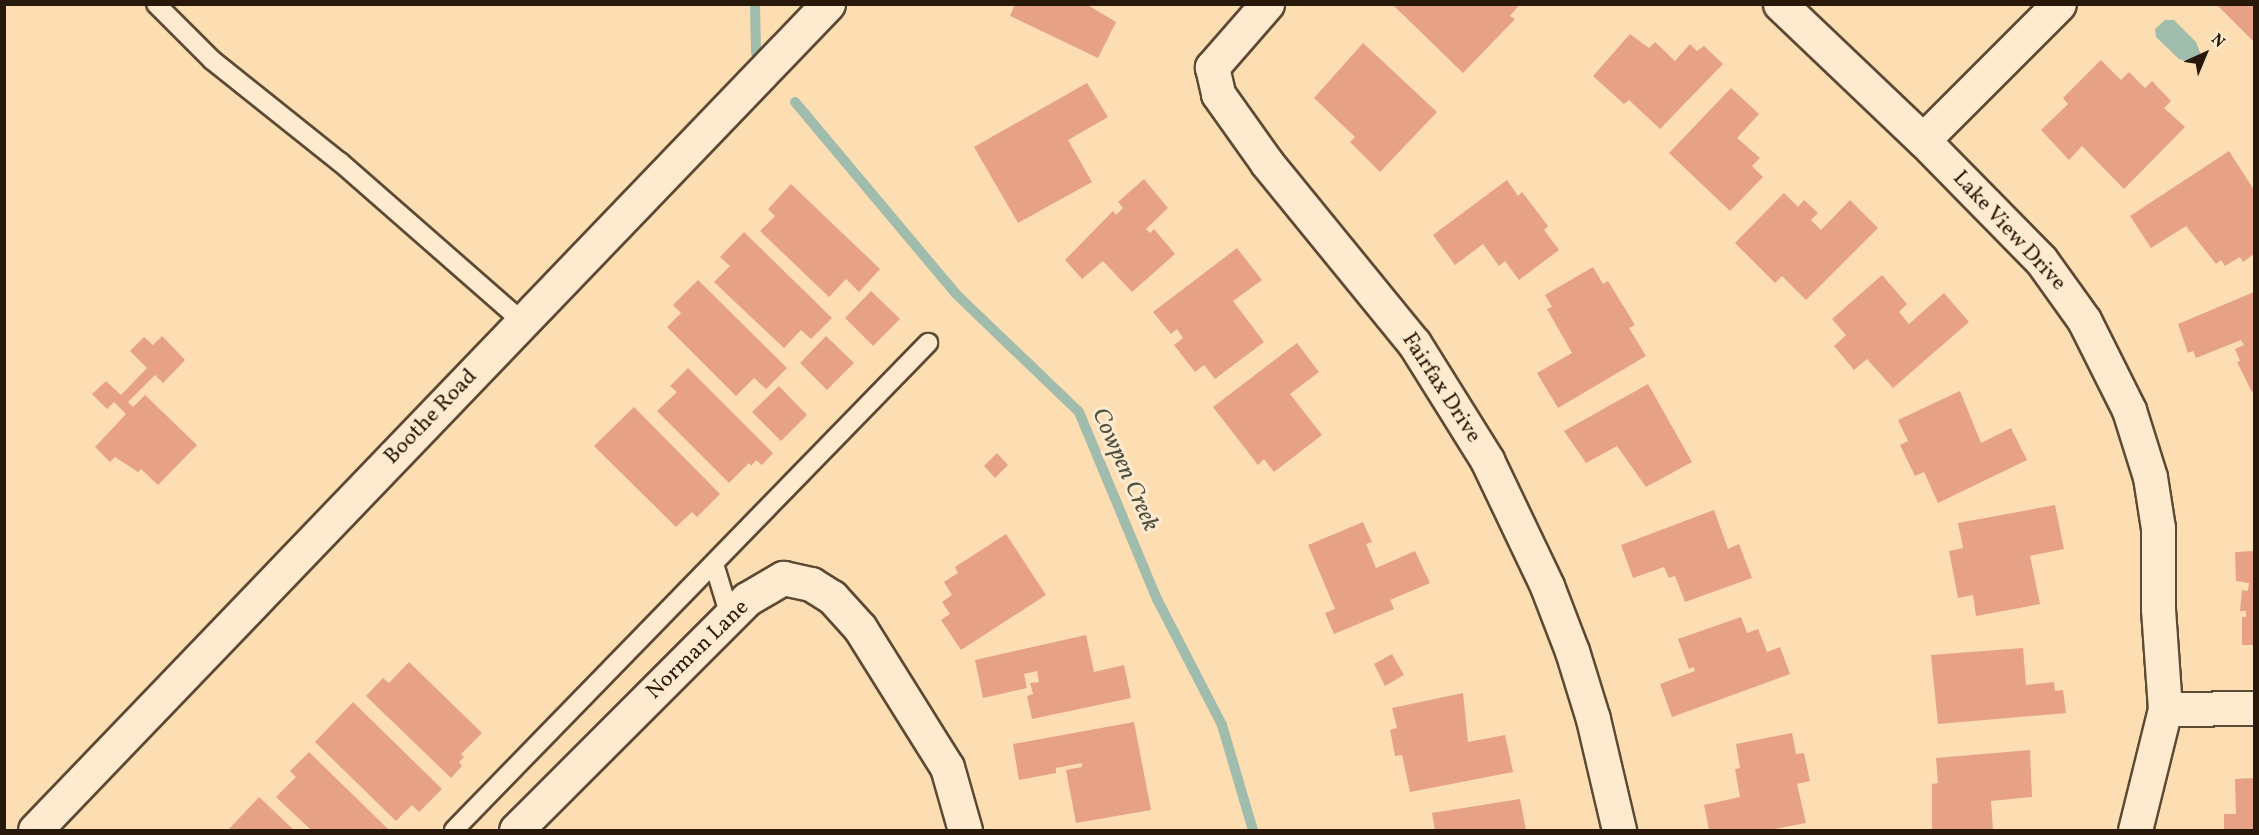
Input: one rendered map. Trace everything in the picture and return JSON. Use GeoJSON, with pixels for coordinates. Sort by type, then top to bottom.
{"type":"FeatureCollection","features":[{"type":"Feature","properties":{"kind":"street","name":"Boothe Road"},"geometry":{"type":"LineString","coordinates":[[34,831],[828,4]]}},
{"type":"Feature","properties":{"kind":"street","name":"Fairfax Drive"},"geometry":{"type":"LineString","coordinates":[[1267,4],[1212,67],[1218,94],[1267,163],[1414,343],[1487,460],[1543,575],[1572,651],[1593,719],[1619,831]]}},
{"type":"Feature","properties":{"kind":"street","name":"Lake View Drive"},"geometry":{"type":"LineString","coordinates":[[1780,4],[1923,140],[2041,260],[2066,291],[2130,410],[2150,477],[2158,528],[2158,609],[2165,709],[2135,831]]}},
{"type":"Feature","properties":{"kind":"street"},"geometry":{"type":"LineString","coordinates":[[1923,140],[2059,4]]}},
{"type":"Feature","properties":{"kind":"street","name":"Norman Lane"},"geometry":{"type":"LineString","coordinates":[[516,831],[747,599],[783,578],[811,584],[832,597],[860,628],[947,768],[964,831]]}},
{"type":"Feature","properties":{"kind":"street"},"geometry":{"type":"LineString","coordinates":[[2165,709],[2254,708]]}},
{"type":"Feature","properties":{"kind":"lane"},"geometry":{"type":"LineString","coordinates":[[156,4],[212,60],[340,162],[523,322]]}},
{"type":"Feature","properties":{"kind":"lane"},"geometry":{"type":"LineString","coordinates":[[454,831],[927,344]]}},
{"type":"Feature","properties":{"kind":"lane"},"geometry":{"type":"LineString","coordinates":[[714,564],[730,616]]}},
{"type":"Feature","properties":{"kind":"shaded area"},"geometry":{"type":"Polygon","coordinates":[[[2165,20],[2174,20],[2196,42],[2201,55],[2192,63],[2179,59],[2156,37],[2155,29],[2165,20]]]}},
{"type":"Feature","properties":{"kind":"building"},"geometry":{"type":"Polygon","coordinates":[[[1015,4],[1086,4],[1116,22],[1098,58],[1010,16],[1015,4]]]}},
{"type":"Feature","properties":{"kind":"building"},"geometry":{"type":"Polygon","coordinates":[[[1392,4],[1520,4],[1510,16],[1515,19],[1463,73],[1392,4]]]}},
{"type":"Feature","properties":{"kind":"building"},"geometry":{"type":"Polygon","coordinates":[[[2216,4],[2254,4],[2254,42],[2216,4]]]}},
{"type":"Feature","properties":{"kind":"building"},"geometry":{"type":"Polygon","coordinates":[[[1630,34],[1649,48],[1655,42],[1675,61],[1690,44],[1697,51],[1704,46],[1723,64],[1660,129],[1629,100],[1624,104],[1593,76],[1630,34]]]}},
{"type":"Feature","properties":{"kind":"building"},"geometry":{"type":"Polygon","coordinates":[[[1363,43],[1437,112],[1380,172],[1350,142],[1355,137],[1314,98],[1363,43]]]}},
{"type":"Feature","properties":{"kind":"building"},"geometry":{"type":"Polygon","coordinates":[[[2101,60],[2121,80],[2129,72],[2145,88],[2152,81],[2171,101],[2164,108],[2185,127],[2124,189],[2082,146],[2069,160],[2041,130],[2068,104],[2063,98],[2101,60]]]}},
{"type":"Feature","properties":{"kind":"building"},"geometry":{"type":"Polygon","coordinates":[[[1087,83],[1108,117],[1068,140],[1092,182],[1018,223],[974,147],[1087,83]]]}},
{"type":"Feature","properties":{"kind":"building"},"geometry":{"type":"Polygon","coordinates":[[[1731,88],[1759,114],[1737,138],[1760,158],[1752,166],[1763,177],[1730,211],[1669,153],[1731,88]]]}},
{"type":"Feature","properties":{"kind":"building"},"geometry":{"type":"Polygon","coordinates":[[[2229,151],[2254,190],[2254,254],[2243,262],[2240,257],[2225,266],[2221,260],[2216,264],[2186,226],[2151,248],[2130,216],[2229,151]]]}},
{"type":"Feature","properties":{"kind":"building"},"geometry":{"type":"Polygon","coordinates":[[[1144,179],[1168,208],[1146,229],[1150,233],[1154,229],[1175,254],[1132,292],[1103,261],[1082,279],[1065,260],[1113,211],[1116,215],[1123,208],[1118,202],[1144,179]]]}},
{"type":"Feature","properties":{"kind":"building"},"geometry":{"type":"Polygon","coordinates":[[[1507,180],[1518,196],[1522,192],[1548,226],[1544,230],[1559,250],[1519,280],[1505,261],[1499,266],[1483,244],[1455,265],[1433,235],[1507,180]]]}},
{"type":"Feature","properties":{"kind":"building"},"geometry":{"type":"Polygon","coordinates":[[[791,184],[880,269],[859,292],[846,279],[829,297],[760,231],[775,216],[768,209],[791,184]]]}},
{"type":"Feature","properties":{"kind":"building"},"geometry":{"type":"Polygon","coordinates":[[[1784,193],[1798,207],[1804,200],[1818,213],[1811,220],[1821,230],[1850,200],[1878,228],[1806,300],[1782,276],[1775,283],[1735,243],[1784,193]]]}},
{"type":"Feature","properties":{"kind":"building"},"geometry":{"type":"Polygon","coordinates":[[[744,232],[832,318],[811,339],[801,330],[784,348],[714,282],[730,266],[720,257],[744,232]]]}},
{"type":"Feature","properties":{"kind":"building"},"geometry":{"type":"Polygon","coordinates":[[[1237,248],[1262,280],[1233,301],[1264,342],[1215,379],[1204,365],[1195,372],[1174,345],[1183,338],[1177,329],[1171,334],[1153,312],[1237,248]]]}},
{"type":"Feature","properties":{"kind":"building"},"geometry":{"type":"Polygon","coordinates":[[[1593,267],[1603,284],[1608,281],[1635,325],[1629,328],[1646,356],[1558,408],[1537,373],[1572,353],[1547,309],[1552,307],[1545,295],[1593,267]]]}},
{"type":"Feature","properties":{"kind":"building"},"geometry":{"type":"Polygon","coordinates":[[[1882,275],[1907,304],[1899,312],[1909,324],[1944,293],[1969,322],[1893,388],[1867,359],[1854,370],[1834,346],[1846,335],[1832,319],[1882,275]]]}},
{"type":"Feature","properties":{"kind":"building"},"geometry":{"type":"Polygon","coordinates":[[[698,280],[787,368],[766,389],[754,378],[736,396],[667,327],[681,313],[673,305],[698,280]]]}},
{"type":"Feature","properties":{"kind":"building"},"geometry":{"type":"Polygon","coordinates":[[[871,291],[900,319],[873,346],[845,318],[871,291]]]}},
{"type":"Feature","properties":{"kind":"building"},"geometry":{"type":"Polygon","coordinates":[[[2254,292],[2254,391],[2252,392],[2237,362],[2240,361],[2235,349],[2244,345],[2241,340],[2196,358],[2193,351],[2188,353],[2178,324],[2254,292]]]}},
{"type":"Feature","properties":{"kind":"building"},"geometry":{"type":"Polygon","coordinates":[[[162,336],[185,360],[163,383],[155,375],[128,402],[133,407],[145,395],[197,445],[158,485],[141,469],[138,472],[115,457],[110,462],[95,447],[126,414],[114,402],[107,409],[92,394],[106,381],[121,395],[147,368],[130,351],[144,337],[153,345],[162,336]]]}},
{"type":"Feature","properties":{"kind":"building"},"geometry":{"type":"Polygon","coordinates":[[[826,336],[854,363],[827,390],[800,363],[826,336]]]}},
{"type":"Feature","properties":{"kind":"building"},"geometry":{"type":"Polygon","coordinates":[[[1297,343],[1319,372],[1290,394],[1322,435],[1274,472],[1264,459],[1258,465],[1213,407],[1297,343]]]}},
{"type":"Feature","properties":{"kind":"building"},"geometry":{"type":"Polygon","coordinates":[[[688,368],[773,453],[762,465],[756,460],[751,466],[749,463],[729,483],[657,411],[677,392],[670,386],[688,368]]]}},
{"type":"Feature","properties":{"kind":"building"},"geometry":{"type":"Polygon","coordinates":[[[1648,384],[1692,462],[1646,487],[1617,446],[1586,463],[1564,431],[1648,384]]]}},
{"type":"Feature","properties":{"kind":"building"},"geometry":{"type":"Polygon","coordinates":[[[779,386],[807,415],[781,441],[752,412],[779,386]]]}},
{"type":"Feature","properties":{"kind":"building"},"geometry":{"type":"Polygon","coordinates":[[[1960,391],[1981,443],[2011,428],[2027,460],[1938,503],[1924,472],[1915,476],[1900,445],[1908,441],[1898,420],[1960,391]]]}},
{"type":"Feature","properties":{"kind":"building"},"geometry":{"type":"Polygon","coordinates":[[[634,407],[720,494],[697,517],[692,512],[676,527],[594,446],[634,407]]]}},
{"type":"Feature","properties":{"kind":"building"},"geometry":{"type":"Polygon","coordinates":[[[997,453],[1008,465],[995,478],[984,466],[997,453]]]}},
{"type":"Feature","properties":{"kind":"building"},"geometry":{"type":"Polygon","coordinates":[[[2055,505],[2064,549],[2030,556],[2040,604],[1976,616],[1973,595],[1958,598],[1949,551],[1963,548],[1958,523],[2055,505]]]}},
{"type":"Feature","properties":{"kind":"building"},"geometry":{"type":"Polygon","coordinates":[[[1714,510],[1728,549],[1739,544],[1752,578],[1685,602],[1675,576],[1669,578],[1664,567],[1633,578],[1621,545],[1714,510]]]}},
{"type":"Feature","properties":{"kind":"building"},"geometry":{"type":"Polygon","coordinates":[[[1363,522],[1372,542],[1366,544],[1376,568],[1415,551],[1430,583],[1390,600],[1394,609],[1334,634],[1325,613],[1335,609],[1308,545],[1363,522]]]}},
{"type":"Feature","properties":{"kind":"building"},"geometry":{"type":"Polygon","coordinates":[[[1006,534],[1046,595],[961,650],[941,620],[950,614],[942,602],[952,595],[944,582],[958,573],[955,567],[1006,534]]]}},
{"type":"Feature","properties":{"kind":"building"},"geometry":{"type":"Polygon","coordinates":[[[2254,551],[2254,645],[2242,645],[2242,617],[2246,617],[2246,611],[2240,611],[2242,590],[2248,591],[2249,583],[2236,581],[2235,552],[2254,551]]]}},
{"type":"Feature","properties":{"kind":"building"},"geometry":{"type":"Polygon","coordinates":[[[1741,617],[1747,633],[1758,629],[1767,652],[1780,647],[1790,674],[1672,717],[1660,684],[1695,671],[1694,667],[1689,669],[1678,639],[1741,617]]]}},
{"type":"Feature","properties":{"kind":"building"},"geometry":{"type":"Polygon","coordinates":[[[1086,635],[1094,672],[1124,665],[1131,698],[1032,719],[1027,696],[1033,694],[1030,683],[1039,682],[1037,671],[1024,674],[1027,688],[983,698],[975,660],[1086,635]]]}},
{"type":"Feature","properties":{"kind":"building"},"geometry":{"type":"Polygon","coordinates":[[[2023,648],[2026,685],[2054,682],[2055,691],[2063,690],[2066,713],[1938,724],[1931,655],[2023,648]]]}},
{"type":"Feature","properties":{"kind":"building"},"geometry":{"type":"Polygon","coordinates":[[[1392,654],[1404,675],[1385,686],[1374,664],[1392,654]]]}},
{"type":"Feature","properties":{"kind":"building"},"geometry":{"type":"Polygon","coordinates":[[[409,662],[482,733],[461,754],[464,757],[459,762],[462,766],[451,778],[366,696],[383,678],[389,683],[409,662]]]}},
{"type":"Feature","properties":{"kind":"building"},"geometry":{"type":"Polygon","coordinates":[[[1463,693],[1468,742],[1505,735],[1513,772],[1410,792],[1402,755],[1395,756],[1390,730],[1397,728],[1392,708],[1463,693]]]}},
{"type":"Feature","properties":{"kind":"building"},"geometry":{"type":"Polygon","coordinates":[[[353,702],[442,789],[419,812],[412,805],[396,821],[315,742],[353,702]]]}},
{"type":"Feature","properties":{"kind":"building"},"geometry":{"type":"Polygon","coordinates":[[[1134,722],[1151,810],[1076,823],[1066,770],[1082,767],[1082,763],[1056,768],[1056,773],[1019,780],[1013,744],[1134,722]]]}},
{"type":"Feature","properties":{"kind":"building"},"geometry":{"type":"Polygon","coordinates":[[[1792,733],[1796,754],[1804,753],[1810,781],[1797,784],[1806,823],[1769,830],[1709,830],[1704,805],[1740,797],[1735,769],[1740,768],[1736,744],[1792,733]]]}},
{"type":"Feature","properties":{"kind":"building"},"geometry":{"type":"Polygon","coordinates":[[[2030,750],[2032,797],[1991,801],[1993,830],[1932,830],[1932,784],[1938,783],[1936,758],[2030,750]]]}},
{"type":"Feature","properties":{"kind":"building"},"geometry":{"type":"Polygon","coordinates":[[[309,752],[390,830],[311,830],[276,797],[296,777],[290,771],[309,752]]]}},
{"type":"Feature","properties":{"kind":"building"},"geometry":{"type":"Polygon","coordinates":[[[2254,778],[2254,830],[2224,830],[2224,814],[2236,814],[2235,779],[2254,778]]]}},
{"type":"Feature","properties":{"kind":"building"},"geometry":{"type":"Polygon","coordinates":[[[259,797],[294,830],[228,830],[259,797]]]}},
{"type":"Feature","properties":{"kind":"building"},"geometry":{"type":"Polygon","coordinates":[[[1520,799],[1526,830],[1435,830],[1432,813],[1520,799]]]}},
{"type":"Feature","properties":{"kind":"waterway","name":"Cowpen Creek"},"geometry":{"type":"LineString","coordinates":[[755,4],[756,53]]}},
{"type":"Feature","properties":{"kind":"waterway","name":"Cowpen Creek"},"geometry":{"type":"LineString","coordinates":[[795,102],[956,294],[1079,412],[1157,599],[1222,725],[1253,830]]}}]}
